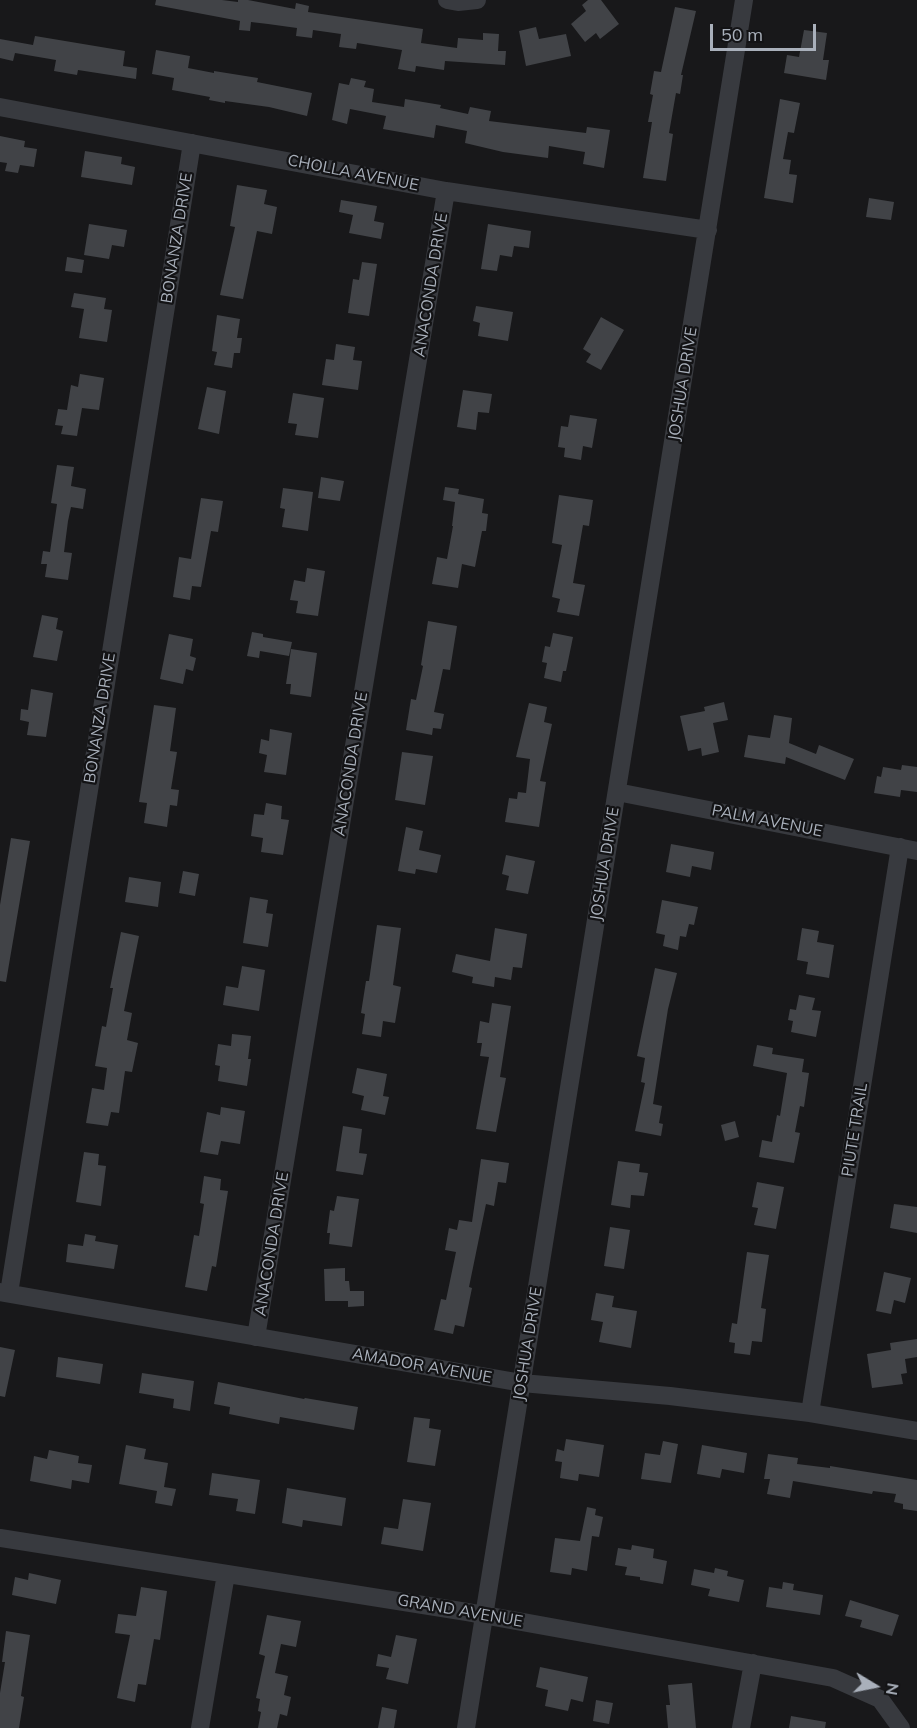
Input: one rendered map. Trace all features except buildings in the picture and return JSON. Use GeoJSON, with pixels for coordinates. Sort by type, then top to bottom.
{"type":"FeatureCollection","features":[{"type":"Feature","properties":{"kind":"street"},"geometry":{"type":"LineString","coordinates":[[447,0],[458,2],[477,0]]}},
{"type":"Feature","properties":{"kind":"street","name":"JOSHUA DRIVE"},"geometry":{"type":"LineString","coordinates":[[466,1728],[744,0]]}},
{"type":"Feature","properties":{"kind":"street","name":"CHOLLA AVENUE"},"geometry":{"type":"LineString","coordinates":[[0,107],[446,191],[708,230]]}},
{"type":"Feature","properties":{"kind":"street","name":"BONANZA DRIVE"},"geometry":{"type":"LineString","coordinates":[[4,1292],[192,143]]}},
{"type":"Feature","properties":{"kind":"street","name":"ANACONDA DRIVE"},"geometry":{"type":"LineString","coordinates":[[256,1337],[446,191]]}},
{"type":"Feature","properties":{"kind":"street","name":"PALM AVENUE"},"geometry":{"type":"LineString","coordinates":[[617,792],[908,849]]}},
{"type":"Feature","properties":{"kind":"street","name":"PIUTE TRAIL"},"geometry":{"type":"LineString","coordinates":[[810,1413],[908,849]]}},
{"type":"Feature","properties":{"kind":"street","name":"AMADOR AVENUE"},"geometry":{"type":"LineString","coordinates":[[4,1292],[522,1383],[670,1396],[810,1413],[917,1431]]}},
{"type":"Feature","properties":{"kind":"street","name":"GRAND AVENUE"},"geometry":{"type":"LineString","coordinates":[[0,1538],[484,1615],[833,1678],[880,1699],[901,1728]]}},
{"type":"Feature","properties":{"kind":"street"},"geometry":{"type":"LineString","coordinates":[[200,1728],[226,1574]]}},
{"type":"Feature","properties":{"kind":"street"},"geometry":{"type":"LineString","coordinates":[[741,1728],[753,1663]]}}]}
